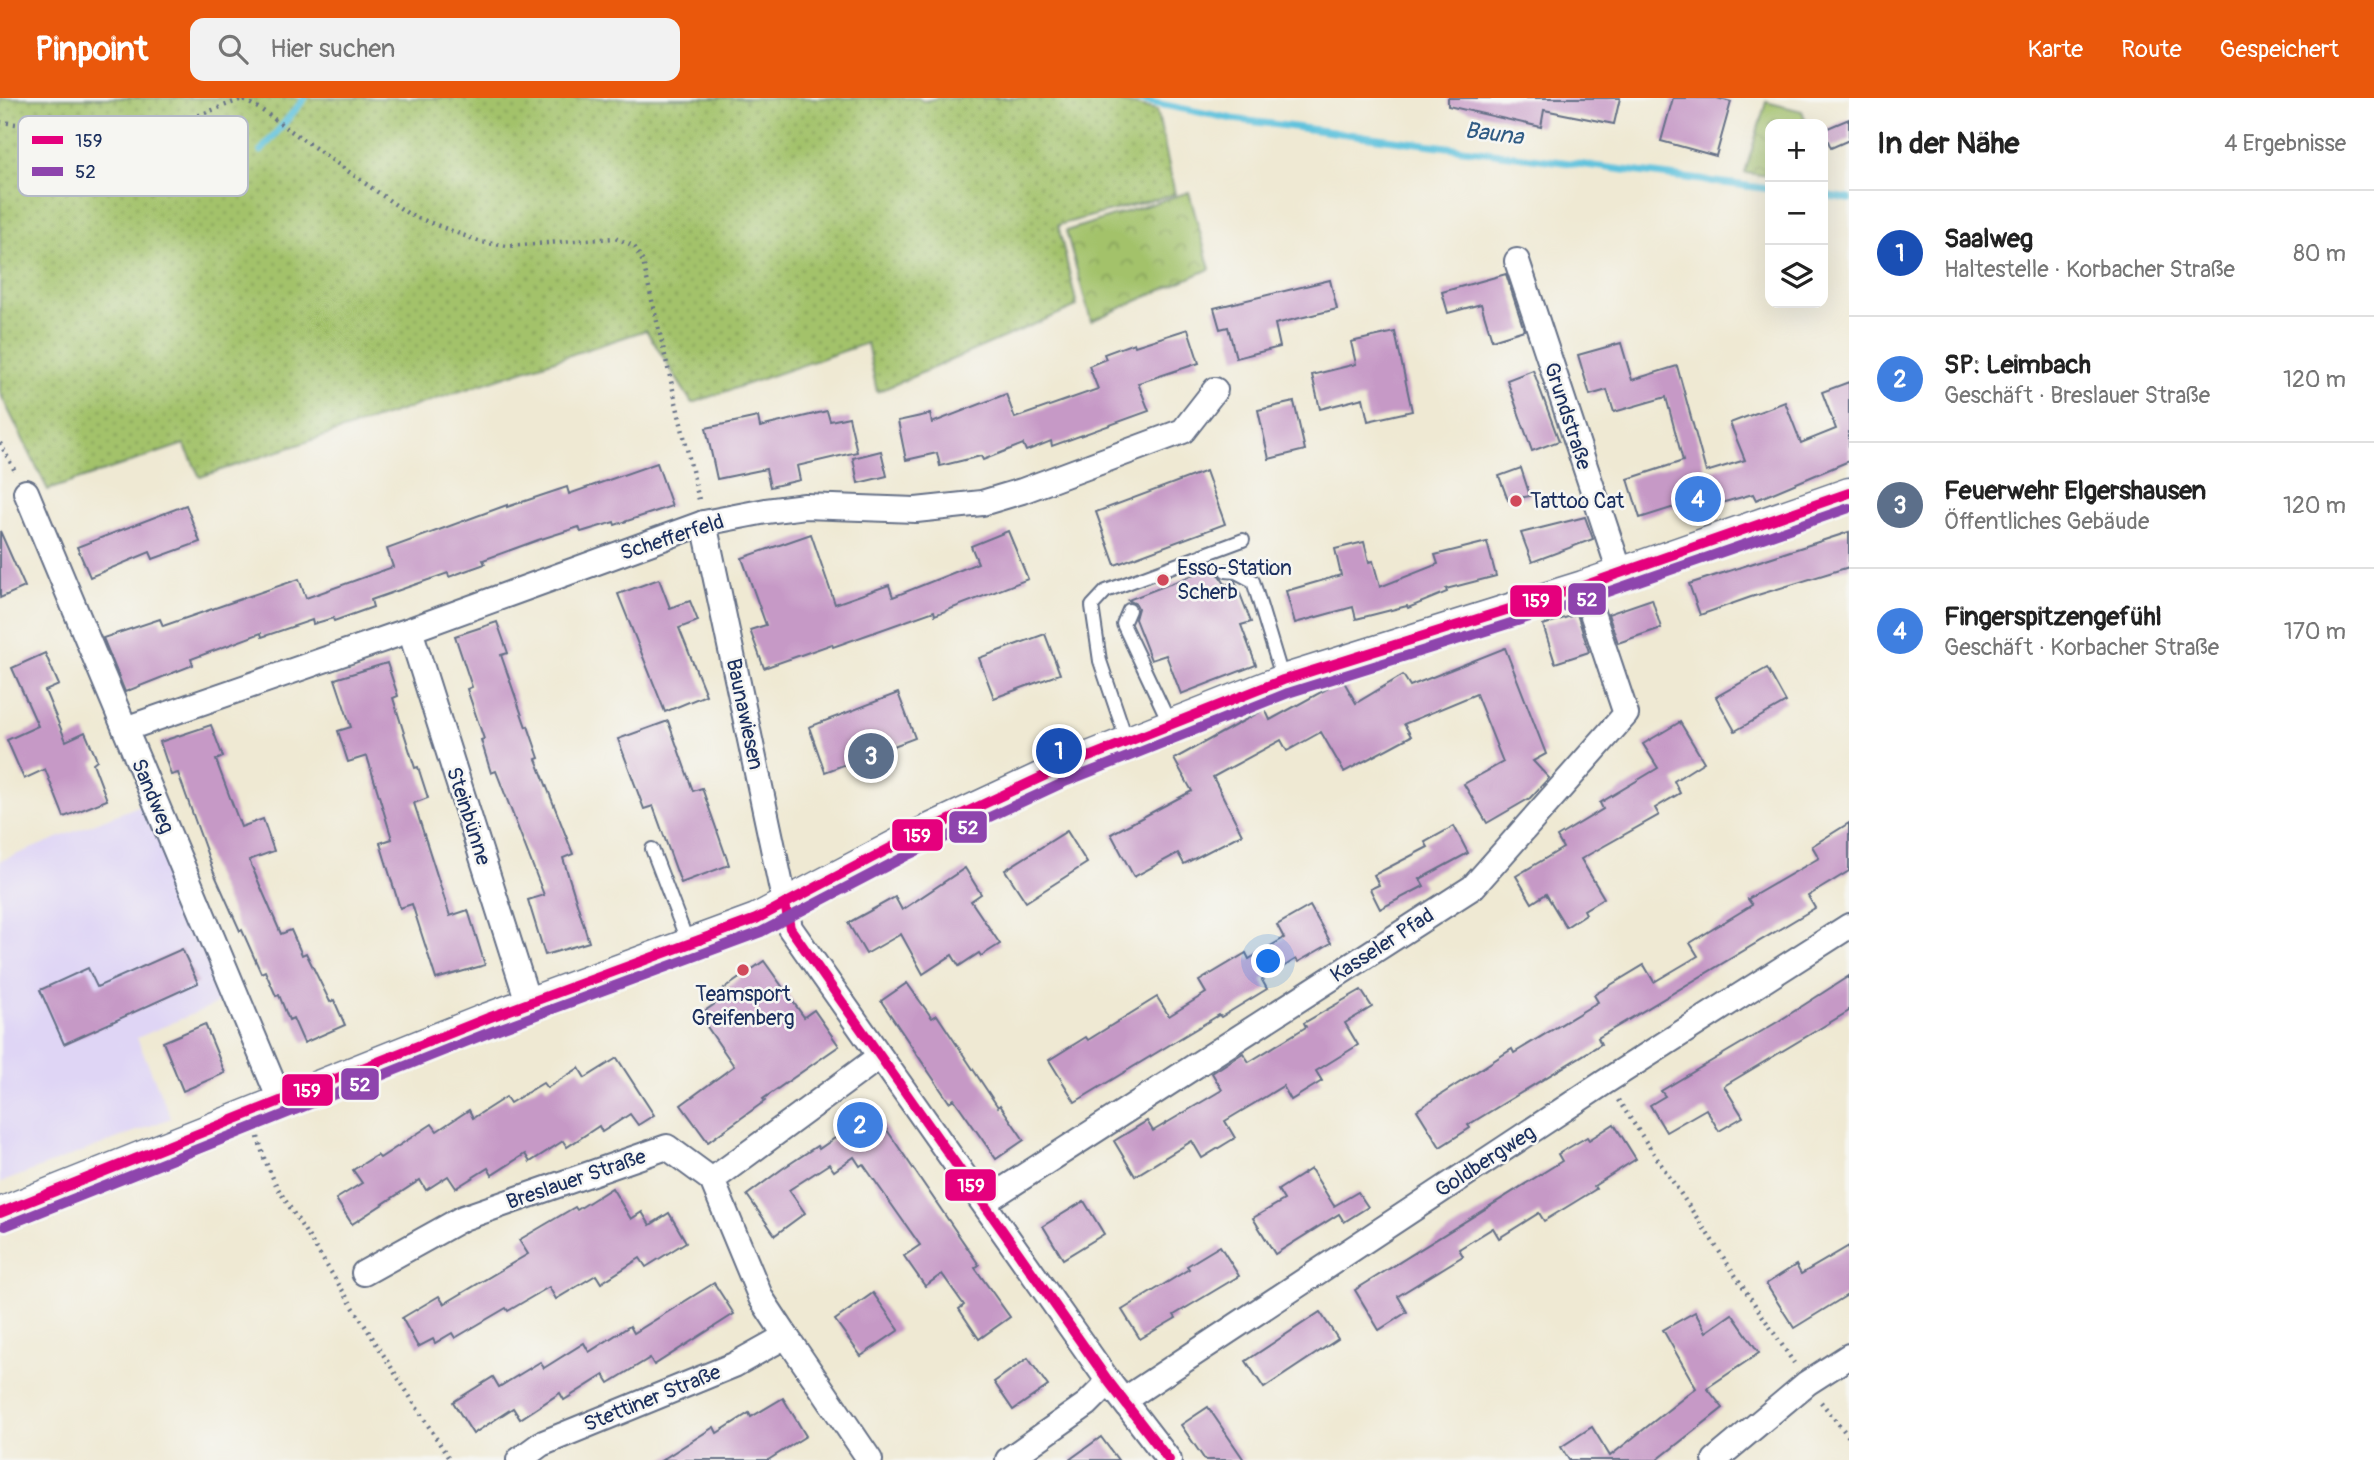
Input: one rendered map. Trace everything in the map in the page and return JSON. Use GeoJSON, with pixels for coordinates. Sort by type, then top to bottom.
{"type":"FeatureCollection","features":[{"type":"Feature","properties":{"kind":"street","name":"Grundstraße"},"geometry":{"type":"LineString","coordinates":[[1517,261],[1620,572]]}},
{"type":"Feature","properties":{"kind":"street","name":"Schefferfeld"},"geometry":{"type":"LineString","coordinates":[[125,729],[410,630],[704,523],[806,506],[916,510],[982,503],[1022,491],[1183,431],[1215,390]]}},
{"type":"Feature","properties":{"kind":"street","name":"Sandweg"},"geometry":{"type":"LineString","coordinates":[[26,492],[280,1100]]}},
{"type":"Feature","properties":{"kind":"street"},"geometry":{"type":"LineString","coordinates":[[0,1213],[527,1002],[756,919],[900,843],[1061,768],[1283,680],[1583,586],[1849,494]]}},
{"type":"Feature","properties":{"kind":"street","name":"Baunawiesen"},"geometry":{"type":"LineString","coordinates":[[704,523],[790,928],[878,1057],[1168,1460]]}},
{"type":"Feature","properties":{"kind":"street","name":"Kasseler Pfad"},"geometry":{"type":"LineString","coordinates":[[984,1202],[1473,887],[1626,714],[1583,586]]}},
{"type":"Feature","properties":{"kind":"street","name":"Steinbünne"},"geometry":{"type":"LineString","coordinates":[[410,630],[527,1002]]}},
{"type":"Feature","properties":{"kind":"street","name":"Goldbergweg"},"geometry":{"type":"LineString","coordinates":[[1008,1460],[1087,1404],[1116,1391],[1849,926]]}},
{"type":"Feature","properties":{"kind":"street"},"geometry":{"type":"LineString","coordinates":[[870,1460],[761,1298],[712,1180],[878,1057]]}},
{"type":"Feature","properties":{"kind":"street","name":"Breslauer Straße"},"geometry":{"type":"LineString","coordinates":[[364,1273],[463,1218],[667,1147],[712,1180]]}},
{"type":"Feature","properties":{"kind":"street","name":"Stettiner Straße"},"geometry":{"type":"LineString","coordinates":[[519,1460],[541,1444],[734,1365],[786,1336]]}},
{"type":"Feature","properties":{"kind":"street"},"geometry":{"type":"LineString","coordinates":[[1715,1460],[1807,1383],[1849,1356]]}},
{"type":"Feature","properties":{"kind":"lane"},"geometry":{"type":"LineString","coordinates":[[1127,741],[1100,661],[1092,606],[1106,591],[1243,540]]}},
{"type":"Feature","properties":{"kind":"lane"},"geometry":{"type":"LineString","coordinates":[[1226,571],[1236,572],[1253,581],[1283,680]]}},
{"type":"Feature","properties":{"kind":"lane"},"geometry":{"type":"LineString","coordinates":[[1129,610],[1123,624],[1170,724]]}},
{"type":"Feature","properties":{"kind":"lane"},"geometry":{"type":"LineString","coordinates":[[652,849],[688,944]]}},
{"type":"Feature","properties":{"kind":"path"},"geometry":{"type":"LineString","coordinates":[[197,116],[243,99],[260,108],[410,215],[481,242],[507,246],[615,238],[634,246],[643,262],[704,523]]}},
{"type":"Feature","properties":{"kind":"path"},"geometry":{"type":"LineString","coordinates":[[0,122],[18,124]]}},
{"type":"Feature","properties":{"kind":"path"},"geometry":{"type":"LineString","coordinates":[[0,443],[26,492]]}},
{"type":"Feature","properties":{"kind":"path"},"geometry":{"type":"LineString","coordinates":[[1605,1082],[1807,1383],[1849,1437]]}},
{"type":"Feature","properties":{"kind":"shaded area"},"geometry":{"type":"Polygon","coordinates":[[[148,802],[232,997],[137,1038],[171,1118],[0,1183],[0,861],[148,802]]]}},
{"type":"Feature","properties":{"kind":"green space"},"geometry":{"type":"Polygon","coordinates":[[[0,98],[918,98],[923,101],[940,98],[1101,98],[1157,110],[1175,194],[1058,225],[1077,306],[877,392],[867,343],[692,403],[646,330],[200,477],[184,444],[48,490],[0,393],[0,98]]]}},
{"type":"Feature","properties":{"kind":"green space"},"geometry":{"type":"Polygon","coordinates":[[[1766,102],[1802,111],[1805,119],[1765,119],[1765,175],[1745,173],[1766,102]]]}},
{"type":"Feature","properties":{"kind":"green space"},"geometry":{"type":"Polygon","coordinates":[[[1189,192],[1210,269],[1091,321],[1066,231],[1189,192]]]}},
{"type":"Feature","properties":{"kind":"building"},"geometry":{"type":"Polygon","coordinates":[[[1448,98],[1620,98],[1614,124],[1544,110],[1541,127],[1448,106],[1448,98]]]}},
{"type":"Feature","properties":{"kind":"building"},"geometry":{"type":"Polygon","coordinates":[[[1673,98],[1717,98],[1731,102],[1716,156],[1661,141],[1673,98]]]}},
{"type":"Feature","properties":{"kind":"building"},"geometry":{"type":"Polygon","coordinates":[[[1849,119],[1849,140],[1831,148],[1828,128],[1849,119]]]}},
{"type":"Feature","properties":{"kind":"building"},"geometry":{"type":"Polygon","coordinates":[[[1506,274],[1524,330],[1492,340],[1481,304],[1448,313],[1442,292],[1506,274]]]}},
{"type":"Feature","properties":{"kind":"building"},"geometry":{"type":"Polygon","coordinates":[[[1330,280],[1337,309],[1275,324],[1280,347],[1236,358],[1228,327],[1220,329],[1214,308],[1330,280]]]}},
{"type":"Feature","properties":{"kind":"building"},"geometry":{"type":"Polygon","coordinates":[[[1188,329],[1199,363],[1138,383],[1149,411],[1052,446],[1051,441],[1026,451],[1023,444],[983,460],[981,456],[940,466],[937,453],[906,460],[898,421],[930,414],[932,423],[1006,394],[1015,418],[1098,389],[1089,366],[1106,359],[1104,354],[1188,329]]]}},
{"type":"Feature","properties":{"kind":"building"},"geometry":{"type":"Polygon","coordinates":[[[1395,332],[1412,411],[1368,421],[1363,398],[1320,409],[1312,375],[1356,364],[1351,342],[1395,332]]]}},
{"type":"Feature","properties":{"kind":"building"},"geometry":{"type":"Polygon","coordinates":[[[1621,343],[1632,380],[1677,366],[1706,472],[1745,460],[1730,423],[1785,402],[1801,443],[1836,429],[1822,392],[1849,382],[1849,461],[1756,500],[1753,494],[1689,512],[1687,503],[1640,518],[1628,479],[1683,461],[1666,397],[1614,412],[1607,390],[1590,395],[1578,355],[1621,343]]]}},
{"type":"Feature","properties":{"kind":"building"},"geometry":{"type":"Polygon","coordinates":[[[1533,370],[1559,441],[1532,451],[1507,380],[1533,370]]]}},
{"type":"Feature","properties":{"kind":"building"},"geometry":{"type":"Polygon","coordinates":[[[1294,402],[1305,450],[1269,459],[1258,410],[1294,402]]]}},
{"type":"Feature","properties":{"kind":"building"},"geometry":{"type":"Polygon","coordinates":[[[827,411],[830,421],[849,417],[857,452],[797,466],[800,480],[770,487],[766,469],[717,479],[706,428],[758,417],[760,427],[827,411]]]}},
{"type":"Feature","properties":{"kind":"building"},"geometry":{"type":"Polygon","coordinates":[[[881,451],[887,476],[858,483],[853,458],[881,451]]]}},
{"type":"Feature","properties":{"kind":"building"},"geometry":{"type":"Polygon","coordinates":[[[657,463],[672,506],[615,525],[614,522],[581,532],[579,527],[538,540],[483,560],[485,564],[449,577],[448,573],[371,600],[373,607],[334,621],[333,618],[313,624],[312,620],[262,637],[261,633],[191,659],[193,665],[125,692],[103,638],[160,619],[163,626],[299,579],[306,598],[393,567],[387,549],[507,505],[567,487],[569,494],[657,463]]]}},
{"type":"Feature","properties":{"kind":"building"},"geometry":{"type":"Polygon","coordinates":[[[1521,468],[1530,496],[1508,500],[1499,476],[1521,468]]]}},
{"type":"Feature","properties":{"kind":"building"},"geometry":{"type":"Polygon","coordinates":[[[1206,471],[1225,524],[1115,565],[1096,512],[1206,471]]]}},
{"type":"Feature","properties":{"kind":"building"},"geometry":{"type":"Polygon","coordinates":[[[186,505],[200,542],[153,559],[150,552],[90,577],[77,547],[186,505]]]}},
{"type":"Feature","properties":{"kind":"building"},"geometry":{"type":"Polygon","coordinates":[[[1585,517],[1593,539],[1532,562],[1521,533],[1585,517]]]}},
{"type":"Feature","properties":{"kind":"building"},"geometry":{"type":"Polygon","coordinates":[[[0,531],[25,587],[0,598],[0,531]]]}},
{"type":"Feature","properties":{"kind":"building"},"geometry":{"type":"Polygon","coordinates":[[[1008,531],[1028,579],[935,615],[934,611],[764,668],[750,630],[766,625],[742,558],[811,534],[835,604],[889,585],[893,597],[978,563],[971,546],[1008,531]]]}},
{"type":"Feature","properties":{"kind":"building"},"geometry":{"type":"Polygon","coordinates":[[[1849,532],[1849,567],[1700,615],[1689,584],[1849,532]]]}},
{"type":"Feature","properties":{"kind":"building"},"geometry":{"type":"Polygon","coordinates":[[[1364,542],[1369,562],[1373,561],[1380,587],[1438,564],[1435,555],[1487,542],[1496,576],[1446,589],[1447,592],[1408,608],[1407,606],[1356,619],[1353,607],[1295,623],[1286,591],[1341,575],[1335,549],[1364,542]]]}},
{"type":"Feature","properties":{"kind":"building"},"geometry":{"type":"Polygon","coordinates":[[[1219,565],[1218,574],[1226,585],[1235,581],[1251,622],[1241,625],[1256,665],[1181,694],[1166,655],[1151,660],[1135,619],[1138,608],[1128,600],[1219,565]]]}},
{"type":"Feature","properties":{"kind":"building"},"geometry":{"type":"Polygon","coordinates":[[[659,579],[670,608],[690,601],[698,621],[679,628],[706,695],[665,712],[618,594],[659,579]]]}},
{"type":"Feature","properties":{"kind":"building"},"geometry":{"type":"Polygon","coordinates":[[[1652,599],[1661,628],[1618,643],[1608,614],[1652,599]]]}},
{"type":"Feature","properties":{"kind":"building"},"geometry":{"type":"Polygon","coordinates":[[[1577,614],[1589,652],[1555,663],[1543,625],[1577,614]]]}},
{"type":"Feature","properties":{"kind":"building"},"geometry":{"type":"Polygon","coordinates":[[[497,622],[508,653],[501,655],[539,758],[536,759],[573,854],[563,858],[589,942],[545,955],[528,900],[544,895],[496,771],[491,773],[481,740],[484,739],[467,689],[472,687],[455,636],[497,622]]]}},
{"type":"Feature","properties":{"kind":"building"},"geometry":{"type":"Polygon","coordinates":[[[1045,634],[1060,674],[994,698],[979,658],[1045,634]]]}},
{"type":"Feature","properties":{"kind":"building"},"geometry":{"type":"Polygon","coordinates":[[[1505,648],[1546,754],[1533,761],[1549,778],[1530,798],[1487,823],[1464,784],[1503,762],[1476,694],[1404,724],[1411,736],[1344,772],[1321,732],[1287,751],[1281,740],[1213,777],[1242,834],[1184,864],[1178,853],[1134,877],[1111,834],[1192,791],[1174,759],[1265,709],[1270,720],[1343,680],[1356,703],[1403,675],[1410,686],[1505,648]]]}},
{"type":"Feature","properties":{"kind":"building"},"geometry":{"type":"Polygon","coordinates":[[[45,653],[59,685],[45,691],[66,741],[85,732],[97,760],[93,763],[107,800],[64,817],[45,769],[24,779],[7,740],[38,726],[12,668],[45,653]]]}},
{"type":"Feature","properties":{"kind":"building"},"geometry":{"type":"Polygon","coordinates":[[[387,663],[398,696],[393,698],[415,768],[418,767],[428,798],[414,803],[450,916],[468,910],[485,965],[436,979],[412,904],[400,908],[380,843],[392,839],[367,756],[348,762],[338,731],[351,727],[335,679],[387,663]]]}},
{"type":"Feature","properties":{"kind":"building"},"geometry":{"type":"Polygon","coordinates":[[[1767,668],[1786,702],[1735,731],[1716,697],[1767,668]]]}},
{"type":"Feature","properties":{"kind":"building"},"geometry":{"type":"Polygon","coordinates":[[[898,693],[915,738],[825,772],[809,727],[898,693]]]}},
{"type":"Feature","properties":{"kind":"building"},"geometry":{"type":"Polygon","coordinates":[[[668,721],[693,791],[702,788],[729,865],[681,883],[653,806],[644,809],[618,739],[668,721]]]}},
{"type":"Feature","properties":{"kind":"building"},"geometry":{"type":"Polygon","coordinates":[[[1680,722],[1704,762],[1674,781],[1680,793],[1655,808],[1659,815],[1581,859],[1604,898],[1584,910],[1586,914],[1566,927],[1546,894],[1532,903],[1516,876],[1563,848],[1557,837],[1603,809],[1600,803],[1658,768],[1643,744],[1680,722]]]}},
{"type":"Feature","properties":{"kind":"building"},"geometry":{"type":"Polygon","coordinates":[[[211,725],[223,757],[216,760],[241,827],[263,819],[274,851],[249,860],[281,934],[291,930],[302,955],[306,953],[330,1002],[334,1000],[345,1025],[304,1043],[293,1018],[289,1020],[279,995],[276,996],[265,971],[261,973],[242,930],[240,931],[214,873],[178,773],[171,775],[160,742],[211,725]]]}},
{"type":"Feature","properties":{"kind":"building"},"geometry":{"type":"Polygon","coordinates":[[[1849,823],[1849,871],[1808,896],[1815,908],[1598,1038],[1601,1044],[1468,1125],[1470,1128],[1440,1147],[1417,1110],[1512,1049],[1514,1053],[1598,1002],[1594,995],[1644,965],[1654,982],[1698,956],[1690,943],[1752,905],[1748,899],[1819,858],[1812,846],[1849,823]]]}},
{"type":"Feature","properties":{"kind":"building"},"geometry":{"type":"Polygon","coordinates":[[[1454,826],[1468,853],[1420,879],[1424,886],[1380,909],[1370,889],[1379,885],[1374,875],[1428,847],[1425,842],[1454,826]]]}},
{"type":"Feature","properties":{"kind":"building"},"geometry":{"type":"Polygon","coordinates":[[[1067,831],[1087,863],[1026,902],[1005,870],[1067,831]]]}},
{"type":"Feature","properties":{"kind":"building"},"geometry":{"type":"Polygon","coordinates":[[[965,868],[981,894],[971,901],[1000,944],[959,966],[952,955],[923,974],[901,934],[866,954],[848,923],[895,897],[902,910],[965,868]]]}},
{"type":"Feature","properties":{"kind":"building"},"geometry":{"type":"Polygon","coordinates":[[[1310,906],[1331,943],[1298,962],[1296,959],[1262,980],[1267,989],[1075,1102],[1049,1060],[1086,1037],[1088,1040],[1157,997],[1169,1016],[1206,993],[1199,981],[1246,953],[1249,959],[1284,938],[1277,925],[1310,906]]]}},
{"type":"Feature","properties":{"kind":"building"},"geometry":{"type":"Polygon","coordinates":[[[182,949],[198,983],[64,1044],[40,990],[88,968],[97,987],[182,949]]]}},
{"type":"Feature","properties":{"kind":"building"},"geometry":{"type":"Polygon","coordinates":[[[764,961],[804,1017],[814,1010],[839,1046],[763,1099],[765,1101],[708,1142],[681,1105],[734,1066],[699,1015],[722,999],[718,993],[764,961]]]}},
{"type":"Feature","properties":{"kind":"building"},"geometry":{"type":"Polygon","coordinates":[[[1849,976],[1849,1011],[1724,1086],[1743,1117],[1719,1131],[1706,1109],[1666,1132],[1650,1105],[1665,1096],[1661,1091],[1849,976]]]}},
{"type":"Feature","properties":{"kind":"building"},"geometry":{"type":"Polygon","coordinates":[[[907,983],[932,1018],[937,1015],[998,1107],[1000,1105],[1024,1140],[996,1159],[954,1099],[949,1102],[881,1001],[907,983]]]}},
{"type":"Feature","properties":{"kind":"building"},"geometry":{"type":"Polygon","coordinates":[[[1361,990],[1372,1007],[1345,1023],[1358,1045],[1316,1071],[1322,1081],[1291,1100],[1283,1086],[1225,1121],[1235,1138],[1202,1158],[1192,1141],[1135,1176],[1114,1141],[1147,1121],[1153,1131],[1222,1090],[1212,1073],[1243,1053],[1249,1062],[1306,1027],[1304,1023],[1361,990]]]}},
{"type":"Feature","properties":{"kind":"building"},"geometry":{"type":"Polygon","coordinates":[[[205,1024],[225,1073],[183,1091],[163,1042],[205,1024]]]}},
{"type":"Feature","properties":{"kind":"building"},"geometry":{"type":"Polygon","coordinates":[[[617,1058],[654,1115],[638,1125],[630,1114],[602,1132],[599,1126],[567,1147],[563,1141],[530,1162],[525,1154],[492,1175],[488,1168],[456,1188],[448,1176],[426,1190],[420,1180],[352,1224],[336,1199],[362,1183],[353,1170],[377,1155],[380,1158],[432,1124],[437,1131],[469,1110],[473,1118],[506,1097],[510,1103],[543,1083],[547,1088],[579,1068],[585,1078],[617,1058]]]}},
{"type":"Feature","properties":{"kind":"building"},"geometry":{"type":"Polygon","coordinates":[[[874,1111],[979,1265],[975,1268],[1010,1317],[979,1339],[959,1309],[964,1305],[942,1274],[925,1286],[904,1256],[920,1245],[863,1164],[860,1166],[854,1157],[834,1171],[829,1164],[789,1190],[805,1213],[775,1235],[747,1195],[782,1169],[817,1146],[819,1149],[874,1111]]]}},
{"type":"Feature","properties":{"kind":"building"},"geometry":{"type":"Polygon","coordinates":[[[1614,1124],[1636,1159],[1594,1186],[1596,1189],[1544,1221],[1539,1213],[1499,1238],[1493,1228],[1459,1249],[1463,1256],[1398,1296],[1407,1312],[1379,1330],[1355,1290],[1562,1161],[1558,1154],[1587,1137],[1589,1140],[1614,1124]]]}},
{"type":"Feature","properties":{"kind":"building"},"geometry":{"type":"Polygon","coordinates":[[[1311,1169],[1334,1206],[1358,1192],[1368,1207],[1344,1222],[1339,1214],[1275,1254],[1253,1218],[1284,1200],[1278,1190],[1311,1169]]]}},
{"type":"Feature","properties":{"kind":"building"},"geometry":{"type":"Polygon","coordinates":[[[612,1188],[631,1219],[642,1212],[650,1225],[669,1213],[686,1242],[646,1267],[640,1258],[601,1283],[596,1275],[556,1299],[549,1287],[455,1338],[452,1333],[435,1343],[433,1339],[418,1347],[402,1318],[439,1296],[444,1304],[528,1254],[519,1240],[575,1207],[577,1210],[612,1188]]]}},
{"type":"Feature","properties":{"kind":"building"},"geometry":{"type":"Polygon","coordinates":[[[1084,1201],[1104,1234],[1063,1259],[1043,1226],[1084,1201]]]}},
{"type":"Feature","properties":{"kind":"building"},"geometry":{"type":"Polygon","coordinates":[[[1220,1246],[1239,1276],[1140,1339],[1122,1310],[1189,1269],[1187,1266],[1220,1246]]]}},
{"type":"Feature","properties":{"kind":"building"},"geometry":{"type":"Polygon","coordinates":[[[1849,1246],[1849,1294],[1794,1328],[1766,1284],[1796,1265],[1801,1274],[1849,1246]]]}},
{"type":"Feature","properties":{"kind":"building"},"geometry":{"type":"Polygon","coordinates":[[[714,1283],[734,1314],[654,1365],[650,1358],[609,1383],[604,1375],[564,1400],[560,1393],[520,1419],[513,1408],[473,1434],[453,1402],[493,1377],[499,1387],[540,1362],[544,1368],[584,1343],[589,1352],[630,1326],[634,1333],[714,1283]]]}},
{"type":"Feature","properties":{"kind":"building"},"geometry":{"type":"Polygon","coordinates":[[[873,1293],[899,1330],[861,1356],[835,1320],[873,1293]]]}},
{"type":"Feature","properties":{"kind":"building"},"geometry":{"type":"Polygon","coordinates":[[[1320,1312],[1338,1339],[1264,1388],[1246,1361],[1320,1312]]]}},
{"type":"Feature","properties":{"kind":"building"},"geometry":{"type":"Polygon","coordinates":[[[1695,1312],[1706,1332],[1732,1314],[1759,1353],[1707,1388],[1723,1408],[1657,1460],[1569,1460],[1561,1447],[1592,1427],[1610,1456],[1696,1388],[1663,1330],[1695,1312]]]}},
{"type":"Feature","properties":{"kind":"building"},"geometry":{"type":"Polygon","coordinates":[[[1028,1358],[1048,1386],[1013,1410],[994,1382],[1028,1358]]]}},
{"type":"Feature","properties":{"kind":"building"},"geometry":{"type":"Polygon","coordinates":[[[783,1398],[806,1436],[768,1460],[662,1460],[714,1427],[717,1433],[749,1413],[751,1417],[783,1398]]]}},
{"type":"Feature","properties":{"kind":"building"},"geometry":{"type":"Polygon","coordinates":[[[1208,1407],[1244,1460],[1205,1460],[1181,1425],[1208,1407]]]}},
{"type":"Feature","properties":{"kind":"building"},"geometry":{"type":"Polygon","coordinates":[[[1101,1437],[1118,1460],[1069,1460],[1101,1437]]]}},
{"type":"Feature","properties":{"kind":"waterway"},"geometry":{"type":"LineString","coordinates":[[261,151],[305,98]]}},
{"type":"Feature","properties":{"kind":"waterway","name":"Bauna"},"geometry":{"type":"LineString","coordinates":[[1130,98],[1233,119],[1765,188]]}},
{"type":"Feature","properties":{"kind":"waterway","name":"Bauna"},"geometry":{"type":"LineString","coordinates":[[1828,196],[1849,199]]}},
{"type":"Feature","properties":{"kind":"transit line","name":"159"},"geometry":{"type":"LineString","coordinates":[[0,1213],[488,1018],[756,919],[900,843],[1061,768],[1283,680],[1583,586],[1849,493]]}},
{"type":"Feature","properties":{"kind":"transit line","name":"52"},"geometry":{"type":"LineString","coordinates":[[5,1226],[493,1031],[761,932],[906,856],[1067,781],[1288,693],[1587,599],[1849,508]]}},
{"type":"Feature","properties":{"kind":"transit line","name":"159"},"geometry":{"type":"LineString","coordinates":[[785,904],[790,928],[1109,1382],[1169,1460]]}},
{"type":"Feature","properties":{"kind":"place","name":"Fingerspitzengefühl"},"geometry":{"type":"Point","coordinates":[1698,499]}},
{"type":"Feature","properties":{"kind":"place","name":"Tattoo Cat"},"geometry":{"type":"Point","coordinates":[1516,501]}},
{"type":"Feature","properties":{"kind":"place","name":"Esso-Station Scherb"},"geometry":{"type":"Point","coordinates":[1163,580]}},
{"type":"Feature","properties":{"kind":"place","name":"Saalweg"},"geometry":{"type":"Point","coordinates":[1059,751]}},
{"type":"Feature","properties":{"kind":"place","name":"Feuerwehr Elgershausen"},"geometry":{"type":"Point","coordinates":[871,756]}},
{"type":"Feature","properties":{"kind":"place","name":"Teamsport Greifenberg"},"geometry":{"type":"Point","coordinates":[743,970]}},
{"type":"Feature","properties":{"kind":"place","name":"SP: Leimbach"},"geometry":{"type":"Point","coordinates":[860,1125]}}]}
